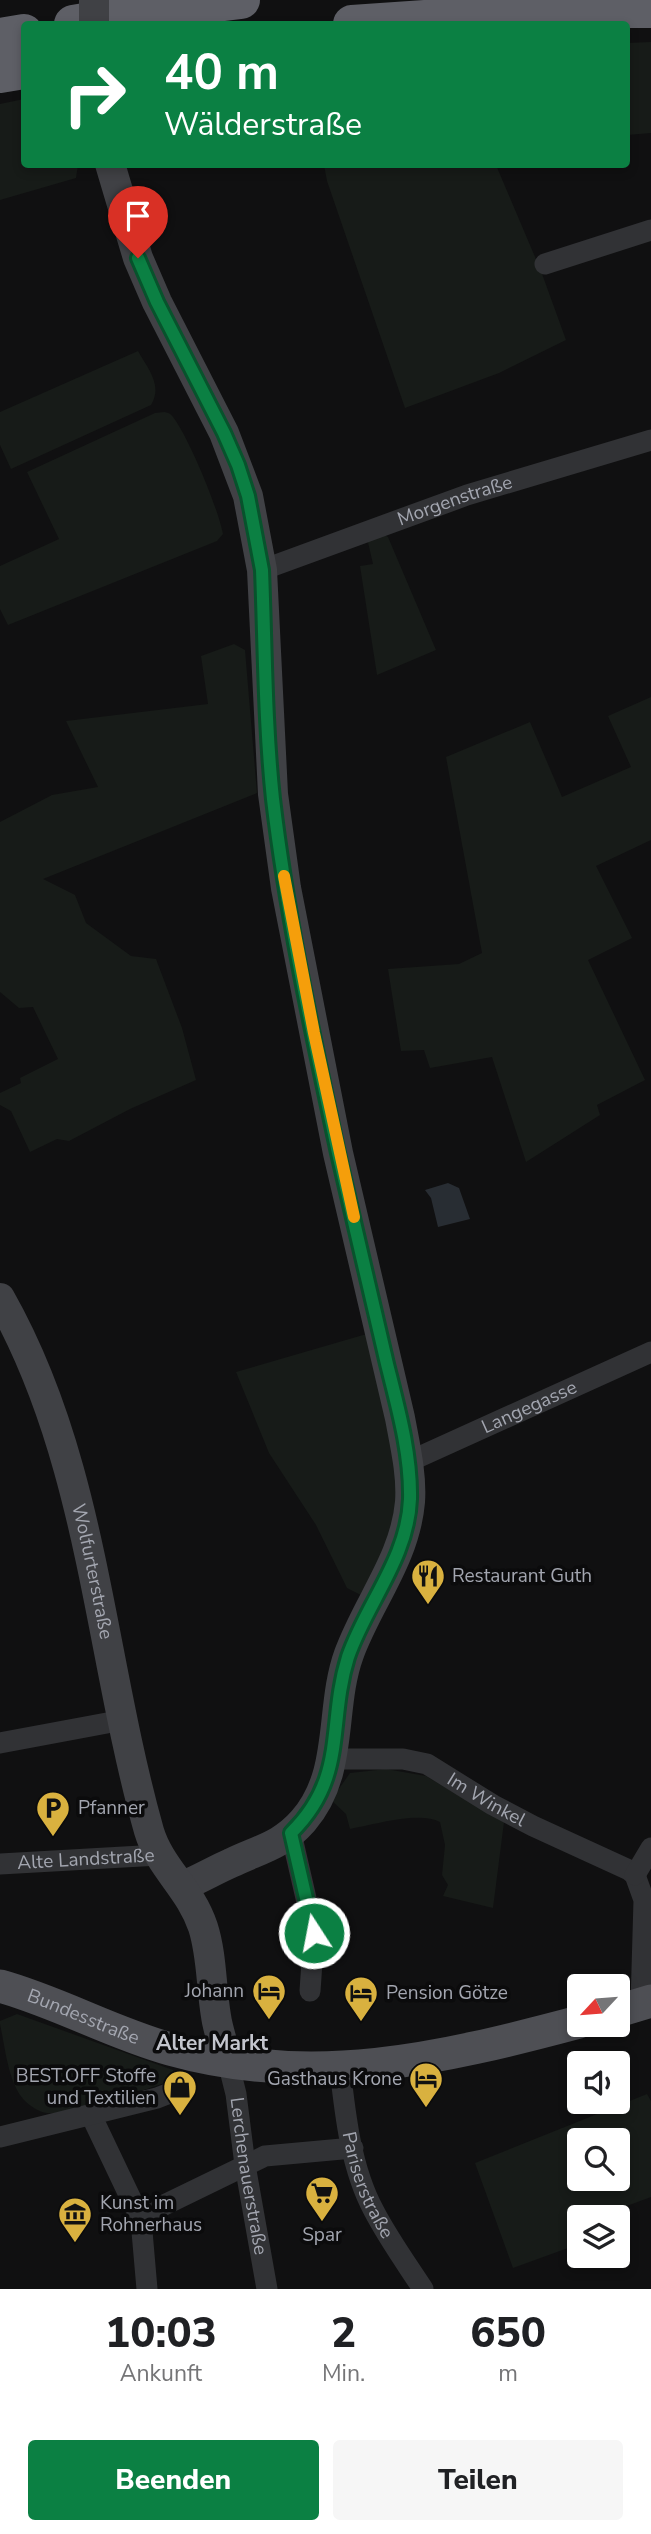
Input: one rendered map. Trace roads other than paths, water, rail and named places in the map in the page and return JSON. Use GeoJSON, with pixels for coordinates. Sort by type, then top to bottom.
{"type":"FeatureCollection","features":[{"type":"Feature","properties":{"kind":"highway"},"geometry":{"type":"LineString","coordinates":[[90,21],[241,0]]}},
{"type":"Feature","properties":{"kind":"highway"},"geometry":{"type":"LineString","coordinates":[[395,21],[569,9],[651,9]]}},
{"type":"Feature","properties":{"kind":"highway"},"geometry":{"type":"LineString","coordinates":[[0,37],[21,34]]}},
{"type":"Feature","properties":{"kind":"highway"},"geometry":{"type":"LineString","coordinates":[[0,74],[21,70]]}},
{"type":"Feature","properties":{"kind":"main road"},"geometry":{"type":"LineString","coordinates":[[94,0],[94,21]]}},
{"type":"Feature","properties":{"kind":"main road"},"geometry":{"type":"LineString","coordinates":[[111,168],[126,223],[152,291],[238,465],[250,507],[262,570],[273,794],[286,888],[338,1153],[394,1392],[408,1462],[410,1502],[402,1540],[390,1571],[349,1654],[343,1676],[332,1759],[314,1807],[291,1833],[267,1850],[234,1861],[183,1886]]}},
{"type":"Feature","properties":{"kind":"main road","name":"Wolfurterstraße"},"geometry":{"type":"LineString","coordinates":[[0,1298],[43,1393],[83,1519],[123,1720],[150,1832],[159,1855]]}},
{"type":"Feature","properties":{"kind":"main road","name":"Alte Landstraße"},"geometry":{"type":"LineString","coordinates":[[159,1855],[183,1886],[204,1928],[216,2017],[228,2062]]}},
{"type":"Feature","properties":{"kind":"main road","name":"Bundesstraße"},"geometry":{"type":"LineString","coordinates":[[0,1986],[183,2053],[261,2068],[382,2065],[510,2040],[567,2025]]}},
{"type":"Feature","properties":{"kind":"street"},"geometry":{"type":"LineString","coordinates":[[545,264],[651,230]]}},
{"type":"Feature","properties":{"kind":"street","name":"Morgenstraße"},"geometry":{"type":"LineString","coordinates":[[262,570],[467,495],[651,440]]}},
{"type":"Feature","properties":{"kind":"street","name":"Langegasse"},"geometry":{"type":"LineString","coordinates":[[408,1462],[651,1352]]}},
{"type":"Feature","properties":{"kind":"street"},"geometry":{"type":"LineString","coordinates":[[0,1743],[123,1720]]}},
{"type":"Feature","properties":{"kind":"street","name":"Im Winkel"},"geometry":{"type":"LineString","coordinates":[[332,1759],[403,1759],[428,1764],[493,1805],[635,1875]]}},
{"type":"Feature","properties":{"kind":"street"},"geometry":{"type":"LineString","coordinates":[[291,1833],[314,1933],[310,1991]]}},
{"type":"Feature","properties":{"kind":"street"},"geometry":{"type":"LineString","coordinates":[[637,2005],[644,1900],[635,1875],[651,1848]]}},
{"type":"Feature","properties":{"kind":"street","name":"Alte Landstraße"},"geometry":{"type":"LineString","coordinates":[[0,1864],[159,1855]]}},
{"type":"Feature","properties":{"kind":"street","name":"Lerchenauerstraße"},"geometry":{"type":"LineString","coordinates":[[228,2062],[236,2094],[244,2165],[267,2289]]}},
{"type":"Feature","properties":{"kind":"street","name":"Pariserstraße"},"geometry":{"type":"LineString","coordinates":[[340,2068],[353,2148],[372,2208],[423,2289]]}},
{"type":"Feature","properties":{"kind":"street"},"geometry":{"type":"LineString","coordinates":[[0,2137],[157,2098],[180,2088]]}},
{"type":"Feature","properties":{"kind":"street"},"geometry":{"type":"LineString","coordinates":[[91,2115],[141,2220],[147,2289]]}},
{"type":"Feature","properties":{"kind":"street"},"geometry":{"type":"LineString","coordinates":[[141,2220],[156,2209],[265,2156],[353,2148]]}},
{"type":"Feature","properties":{"kind":"place","name":"Restaurant Guth"},"geometry":{"type":"Point","coordinates":[428,1606]}},
{"type":"Feature","properties":{"kind":"place","name":"Pfanner"},"geometry":{"type":"Point","coordinates":[53,1838]}},
{"type":"Feature","properties":{"kind":"place","name":"Johann"},"geometry":{"type":"Point","coordinates":[269,2021]}},
{"type":"Feature","properties":{"kind":"place","name":"Pension Götze"},"geometry":{"type":"Point","coordinates":[361,2023]}},
{"type":"Feature","properties":{"kind":"place","name":"Gasthaus Krone"},"geometry":{"type":"Point","coordinates":[426,2109]}},
{"type":"Feature","properties":{"kind":"place","name":"BEST.OFF Stoffe und Textilien"},"geometry":{"type":"Point","coordinates":[180,2117]}},
{"type":"Feature","properties":{"kind":"place","name":"Spar"},"geometry":{"type":"Point","coordinates":[322,2223]}},
{"type":"Feature","properties":{"kind":"place","name":"Kunst im Rohnerhaus"},"geometry":{"type":"Point","coordinates":[75,2244]}},
{"type":"Feature","properties":{"kind":"district","name":"Alter Markt"},"geometry":{"type":"Point","coordinates":[212,2043]}}]}
